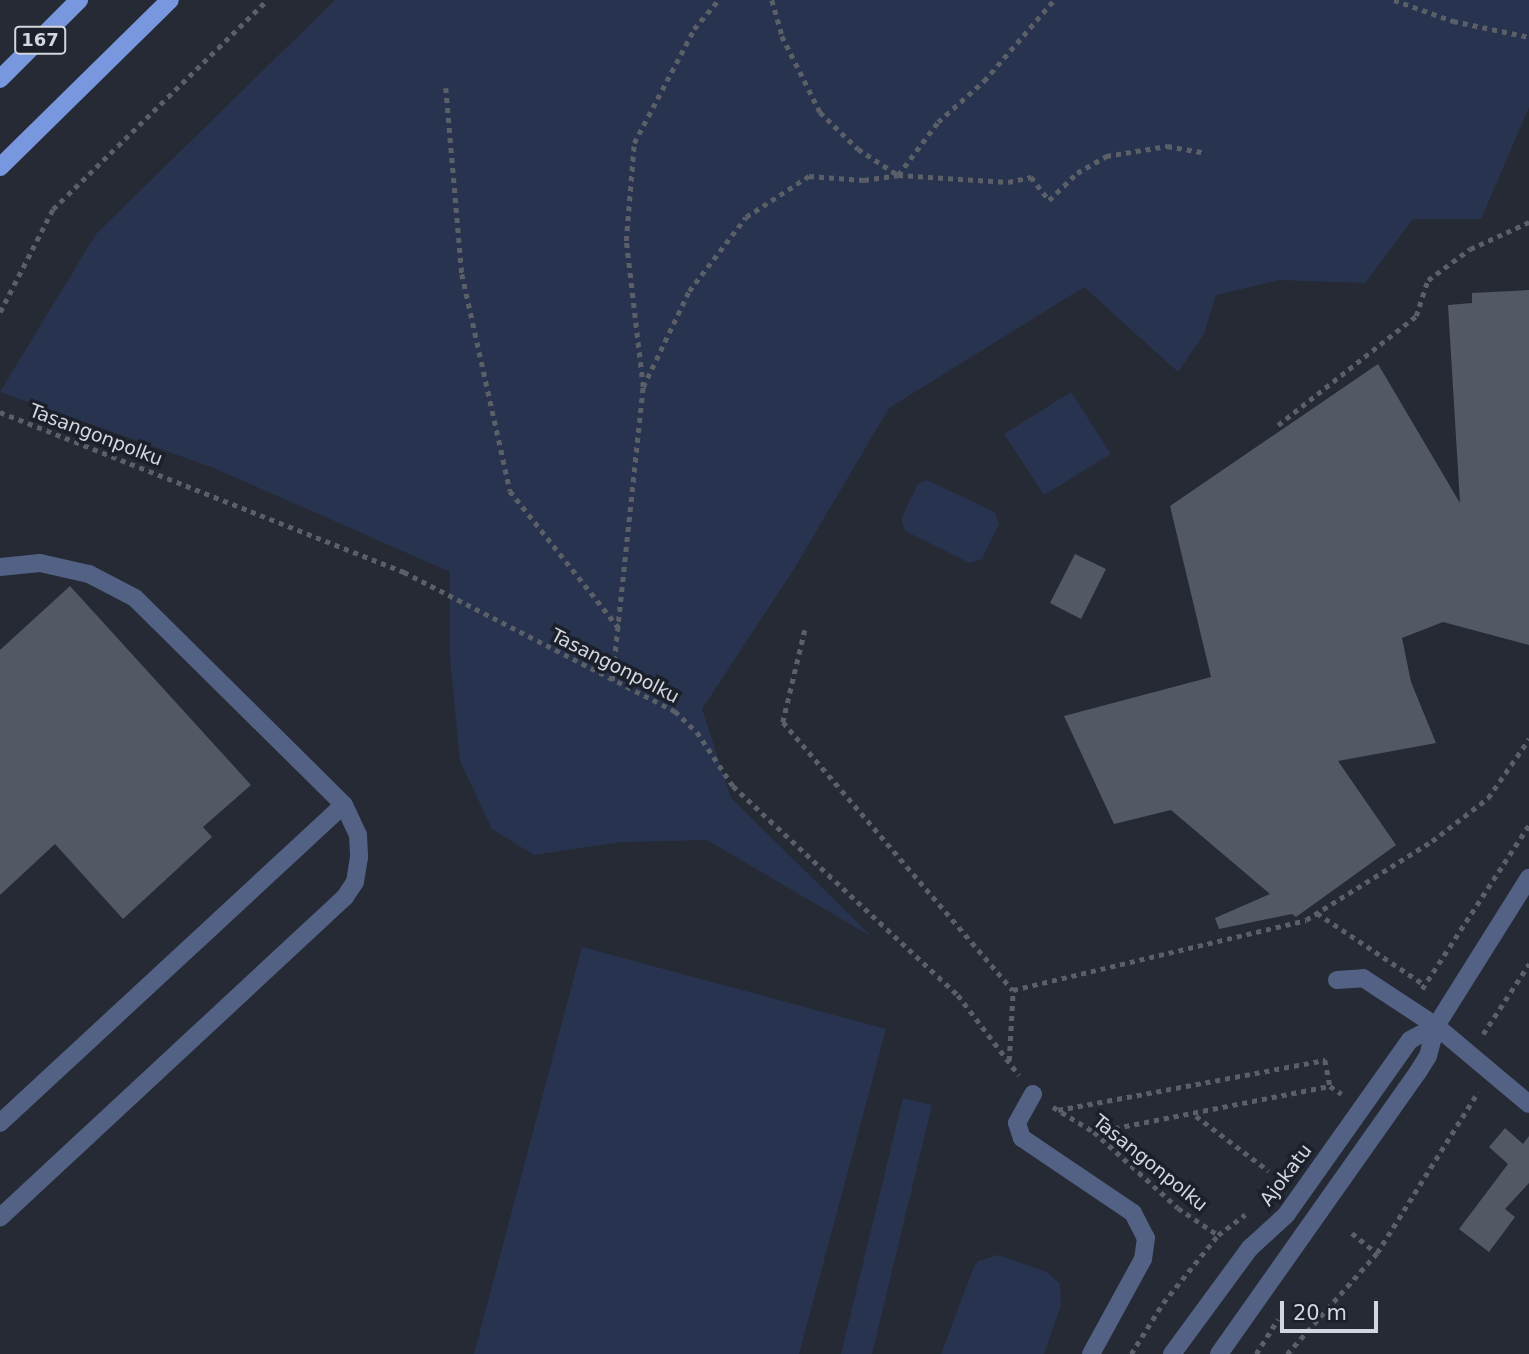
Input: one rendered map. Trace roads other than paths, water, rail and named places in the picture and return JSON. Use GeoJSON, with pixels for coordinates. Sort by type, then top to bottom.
{"type":"FeatureCollection","features":[{"type":"Feature","properties":{"kind":"main road","name":"167"},"geometry":{"type":"LineString","coordinates":[[0,79],[79,0]]}},
{"type":"Feature","properties":{"kind":"main road"},"geometry":{"type":"LineString","coordinates":[[0,167],[170,0]]}},
{"type":"Feature","properties":{"kind":"street"},"geometry":{"type":"LineString","coordinates":[[0,567],[40,563],[89,574],[135,598],[344,806],[358,835],[359,857],[355,882],[345,897],[0,1218]]}},
{"type":"Feature","properties":{"kind":"street"},"geometry":{"type":"LineString","coordinates":[[0,1124],[344,806]]}},
{"type":"Feature","properties":{"kind":"street","name":"Ajokatu"},"geometry":{"type":"LineString","coordinates":[[1219,1354],[1418,1072],[1428,1056],[1436,1026],[1529,878]]}},
{"type":"Feature","properties":{"kind":"street"},"geometry":{"type":"LineString","coordinates":[[1337,980],[1363,978],[1436,1026],[1529,1104]]}},
{"type":"Feature","properties":{"kind":"street","name":"Ajokatu"},"geometry":{"type":"LineString","coordinates":[[1172,1354],[1250,1248],[1286,1215],[1410,1040],[1436,1026]]}},
{"type":"Feature","properties":{"kind":"street"},"geometry":{"type":"LineString","coordinates":[[1033,1094],[1017,1123],[1022,1138],[1133,1213],[1146,1238],[1143,1259],[1091,1354]]}}]}
